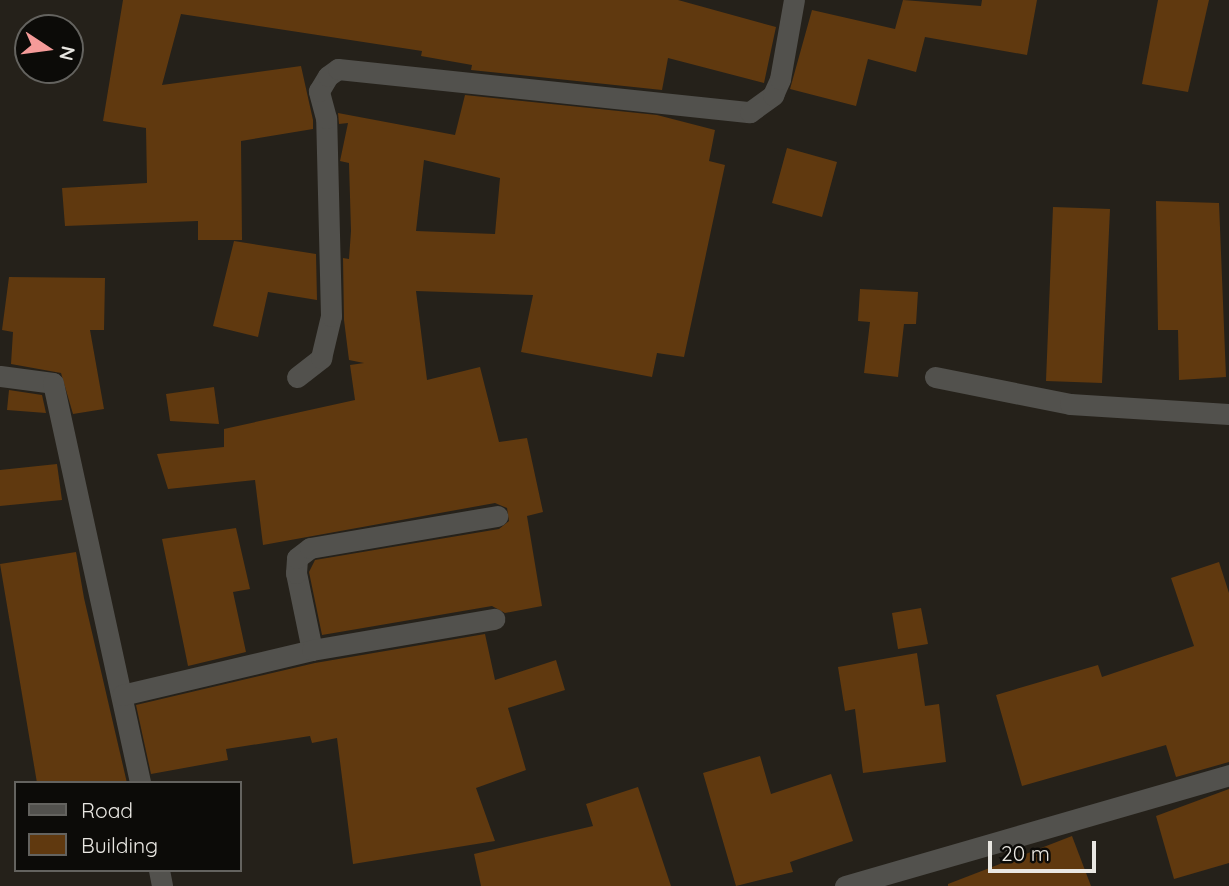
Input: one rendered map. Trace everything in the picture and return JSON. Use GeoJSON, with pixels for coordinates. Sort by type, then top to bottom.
{"type":"FeatureCollection","features":[{"type":"Feature","properties":{"kind":"street"},"geometry":{"type":"LineString","coordinates":[[297,377],[321,358],[331,316],[326,118],[319,91],[328,76],[338,69],[750,112],[768,100],[780,79],[794,0]]}},
{"type":"Feature","properties":{"kind":"street"},"geometry":{"type":"LineString","coordinates":[[0,376],[53,383],[140,781]]}},
{"type":"Feature","properties":{"kind":"street"},"geometry":{"type":"LineString","coordinates":[[935,377],[1070,404],[1229,414]]}},
{"type":"Feature","properties":{"kind":"street"},"geometry":{"type":"LineString","coordinates":[[312,650],[296,573],[297,558],[310,548],[497,516]]}},
{"type":"Feature","properties":{"kind":"street"},"geometry":{"type":"LineString","coordinates":[[122,695],[312,650],[494,619]]}},
{"type":"Feature","properties":{"kind":"street"},"geometry":{"type":"LineString","coordinates":[[845,886],[1229,775]]}},
{"type":"Feature","properties":{"kind":"building"},"geometry":{"type":"Polygon","coordinates":[[[123,0],[678,0],[776,27],[764,83],[668,58],[662,90],[471,70],[472,65],[421,56],[422,51],[181,14],[162,85],[301,66],[313,120],[313,129],[241,141],[242,240],[198,240],[198,221],[65,226],[62,188],[147,183],[146,128],[103,121],[123,0]]]}},
{"type":"Feature","properties":{"kind":"building"},"geometry":{"type":"Polygon","coordinates":[[[903,0],[981,6],[982,0],[1037,0],[1027,55],[925,37],[916,72],[868,59],[856,106],[790,89],[812,10],[895,29],[903,0]]]}},
{"type":"Feature","properties":{"kind":"building"},"geometry":{"type":"Polygon","coordinates":[[[1158,0],[1209,0],[1188,92],[1142,84],[1158,0]]]}},
{"type":"Feature","properties":{"kind":"building"},"geometry":{"type":"Polygon","coordinates":[[[465,95],[657,115],[715,130],[709,161],[725,165],[684,357],[657,353],[652,377],[521,352],[533,295],[416,291],[427,380],[480,367],[499,442],[527,438],[543,512],[527,516],[542,606],[505,613],[492,606],[322,635],[309,572],[315,560],[499,529],[509,521],[507,508],[495,503],[263,545],[255,480],[168,489],[157,454],[224,447],[224,429],[355,400],[350,365],[364,363],[349,360],[344,320],[343,258],[349,259],[351,231],[349,163],[340,161],[348,123],[339,124],[338,113],[455,135],[465,95]],[[424,160],[416,231],[495,234],[500,178],[424,160]]]}},
{"type":"Feature","properties":{"kind":"building"},"geometry":{"type":"Polygon","coordinates":[[[787,148],[837,162],[822,217],[772,203],[787,148]]]}},
{"type":"Feature","properties":{"kind":"building"},"geometry":{"type":"Polygon","coordinates":[[[1156,201],[1219,203],[1226,377],[1179,380],[1178,330],[1158,330],[1156,201]]]}},
{"type":"Feature","properties":{"kind":"building"},"geometry":{"type":"Polygon","coordinates":[[[1053,207],[1110,209],[1102,383],[1046,381],[1053,207]]]}},
{"type":"Feature","properties":{"kind":"building"},"geometry":{"type":"Polygon","coordinates":[[[234,241],[316,254],[317,300],[268,292],[258,337],[213,326],[234,241]]]}},
{"type":"Feature","properties":{"kind":"building"},"geometry":{"type":"Polygon","coordinates":[[[9,277],[105,278],[104,330],[90,330],[104,409],[73,414],[61,373],[11,364],[13,332],[2,330],[9,277]]]}},
{"type":"Feature","properties":{"kind":"building"},"geometry":{"type":"Polygon","coordinates":[[[860,289],[918,292],[916,324],[904,324],[898,377],[864,373],[870,322],[858,321],[860,289]]]}},
{"type":"Feature","properties":{"kind":"building"},"geometry":{"type":"Polygon","coordinates":[[[214,387],[219,424],[170,421],[166,394],[214,387]]]}},
{"type":"Feature","properties":{"kind":"building"},"geometry":{"type":"Polygon","coordinates":[[[9,390],[42,395],[46,413],[7,410],[9,390]]]}},
{"type":"Feature","properties":{"kind":"building"},"geometry":{"type":"Polygon","coordinates":[[[57,464],[62,500],[0,506],[0,470],[57,464]]]}},
{"type":"Feature","properties":{"kind":"building"},"geometry":{"type":"Polygon","coordinates":[[[236,528],[250,589],[233,592],[246,652],[188,666],[162,539],[236,528]]]}},
{"type":"Feature","properties":{"kind":"building"},"geometry":{"type":"Polygon","coordinates":[[[76,552],[84,598],[127,781],[37,781],[0,564],[76,552]]]}},
{"type":"Feature","properties":{"kind":"building"},"geometry":{"type":"Polygon","coordinates":[[[1219,562],[1229,593],[1229,762],[1176,777],[1166,745],[1022,786],[996,695],[1098,665],[1102,677],[1194,646],[1171,578],[1219,562]]]}},
{"type":"Feature","properties":{"kind":"building"},"geometry":{"type":"Polygon","coordinates":[[[921,608],[928,644],[898,649],[892,613],[921,608]]]}},
{"type":"Feature","properties":{"kind":"building"},"geometry":{"type":"Polygon","coordinates":[[[485,634],[495,680],[556,660],[565,690],[508,708],[526,770],[476,788],[495,841],[353,864],[337,738],[312,743],[310,736],[226,749],[228,760],[151,774],[136,705],[315,663],[485,634]]]}},
{"type":"Feature","properties":{"kind":"building"},"geometry":{"type":"Polygon","coordinates":[[[917,653],[925,706],[939,704],[946,762],[863,773],[855,709],[845,711],[838,667],[917,653]]]}},
{"type":"Feature","properties":{"kind":"building"},"geometry":{"type":"Polygon","coordinates":[[[760,756],[771,794],[831,774],[853,841],[790,862],[793,872],[736,886],[703,773],[760,756]]]}},
{"type":"Feature","properties":{"kind":"building"},"geometry":{"type":"Polygon","coordinates":[[[638,787],[671,886],[481,886],[474,854],[593,826],[586,804],[638,787]]]}},
{"type":"Feature","properties":{"kind":"building"},"geometry":{"type":"Polygon","coordinates":[[[1229,789],[1229,863],[1174,879],[1156,816],[1229,789]]]}},
{"type":"Feature","properties":{"kind":"building"},"geometry":{"type":"Polygon","coordinates":[[[1072,836],[1091,886],[948,886],[948,884],[1072,836]]]}}]}
